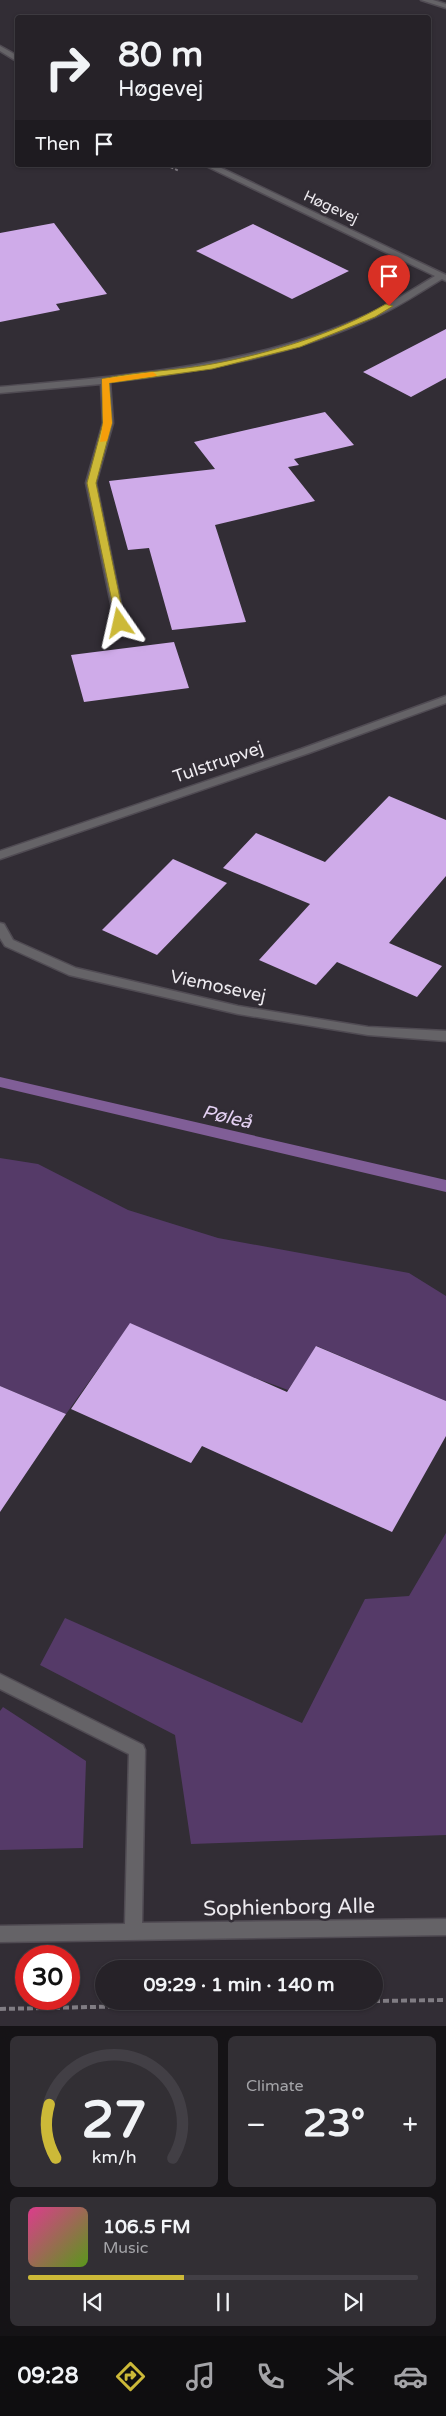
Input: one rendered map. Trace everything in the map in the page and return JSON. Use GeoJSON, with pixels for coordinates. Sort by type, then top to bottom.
{"type":"FeatureCollection","features":[{"type":"Feature","properties":{"kind":"street"},"geometry":{"type":"LineString","coordinates":[[425,0],[446,6]]}},
{"type":"Feature","properties":{"kind":"street"},"geometry":{"type":"LineString","coordinates":[[0,48],[15,58]]}},
{"type":"Feature","properties":{"kind":"street","name":"Høgevej"},"geometry":{"type":"LineString","coordinates":[[212,167],[443,277]]}},
{"type":"Feature","properties":{"kind":"street","name":"Høgevej"},"geometry":{"type":"LineString","coordinates":[[0,390],[105,381],[212,367],[297,345],[372,316],[443,277]]}},
{"type":"Feature","properties":{"kind":"street"},"geometry":{"type":"LineString","coordinates":[[105,381],[108,423],[92,483],[120,623]]}},
{"type":"Feature","properties":{"kind":"street","name":"Tulstrupvej"},"geometry":{"type":"LineString","coordinates":[[0,855],[305,751],[446,698]]}},
{"type":"Feature","properties":{"kind":"street","name":"Viemosevej"},"geometry":{"type":"LineString","coordinates":[[0,927],[9,943],[73,972],[238,1010],[368,1031],[446,1036]]}},
{"type":"Feature","properties":{"kind":"street"},"geometry":{"type":"LineString","coordinates":[[0,1681],[137,1750],[133,1932]]}},
{"type":"Feature","properties":{"kind":"street","name":"Sophienborg Alle"},"geometry":{"type":"LineString","coordinates":[[0,1934],[446,1927]]}},
{"type":"Feature","properties":{"kind":"path"},"geometry":{"type":"LineString","coordinates":[[383,2001],[446,2000]]}},
{"type":"Feature","properties":{"kind":"path"},"geometry":{"type":"LineString","coordinates":[[0,2009],[95,2007]]}},
{"type":"Feature","properties":{"kind":"shaded area"},"geometry":{"type":"Polygon","coordinates":[[[0,1158],[38,1164],[128,1210],[218,1238],[409,1273],[446,1296],[446,1401],[317,1346],[288,1390],[247,1375],[130,1324],[66,1414],[0,1386],[0,1158]]]}},
{"type":"Feature","properties":{"kind":"shaded area"},"geometry":{"type":"Polygon","coordinates":[[[446,1533],[446,1835],[191,1844],[175,1735],[40,1665],[65,1618],[302,1723],[365,1599],[409,1596],[446,1533]]]}},
{"type":"Feature","properties":{"kind":"shaded area"},"geometry":{"type":"Polygon","coordinates":[[[3,1707],[86,1761],[83,1848],[0,1850],[0,1711],[3,1707]]]}},
{"type":"Feature","properties":{"kind":"building"},"geometry":{"type":"Polygon","coordinates":[[[54,223],[107,294],[56,304],[60,310],[0,322],[0,233],[54,223]]]}},
{"type":"Feature","properties":{"kind":"building"},"geometry":{"type":"Polygon","coordinates":[[[253,224],[349,271],[292,299],[196,251],[253,224]]]}},
{"type":"Feature","properties":{"kind":"building"},"geometry":{"type":"Polygon","coordinates":[[[446,329],[446,378],[411,397],[363,372],[446,329]]]}},
{"type":"Feature","properties":{"kind":"building"},"geometry":{"type":"Polygon","coordinates":[[[325,412],[354,445],[294,459],[299,465],[288,467],[315,501],[215,525],[246,622],[172,630],[149,548],[128,550],[109,481],[215,469],[194,442],[325,412]]]}},
{"type":"Feature","properties":{"kind":"building"},"geometry":{"type":"Polygon","coordinates":[[[174,642],[189,688],[84,702],[71,655],[174,642]]]}},
{"type":"Feature","properties":{"kind":"building"},"geometry":{"type":"Polygon","coordinates":[[[389,796],[446,820],[446,876],[389,943],[442,966],[417,997],[337,962],[316,985],[259,960],[310,904],[223,868],[256,833],[325,862],[389,796]]]}},
{"type":"Feature","properties":{"kind":"building"},"geometry":{"type":"Polygon","coordinates":[[[173,859],[227,883],[157,955],[102,930],[173,859]]]}},
{"type":"Feature","properties":{"kind":"building"},"geometry":{"type":"Polygon","coordinates":[[[130,1323],[287,1392],[316,1346],[446,1401],[446,1436],[392,1532],[202,1446],[191,1463],[71,1409],[130,1323]]]}},
{"type":"Feature","properties":{"kind":"building"},"geometry":{"type":"Polygon","coordinates":[[[0,1386],[66,1414],[0,1512],[0,1386]]]}},
{"type":"Feature","properties":{"kind":"waterway","name":"Pøleå"},"geometry":{"type":"LineString","coordinates":[[0,1082],[446,1186]]}},
{"type":"Feature","properties":{"kind":"slow traffic"},"geometry":{"type":"LineString","coordinates":[[103,441],[108,423],[105,381],[153,375]]}},
{"type":"Feature","properties":{"kind":"route"},"geometry":{"type":"LineString","coordinates":[[120,623],[92,483],[108,423],[105,381],[212,367],[297,345],[372,316],[389,306]]}}]}
